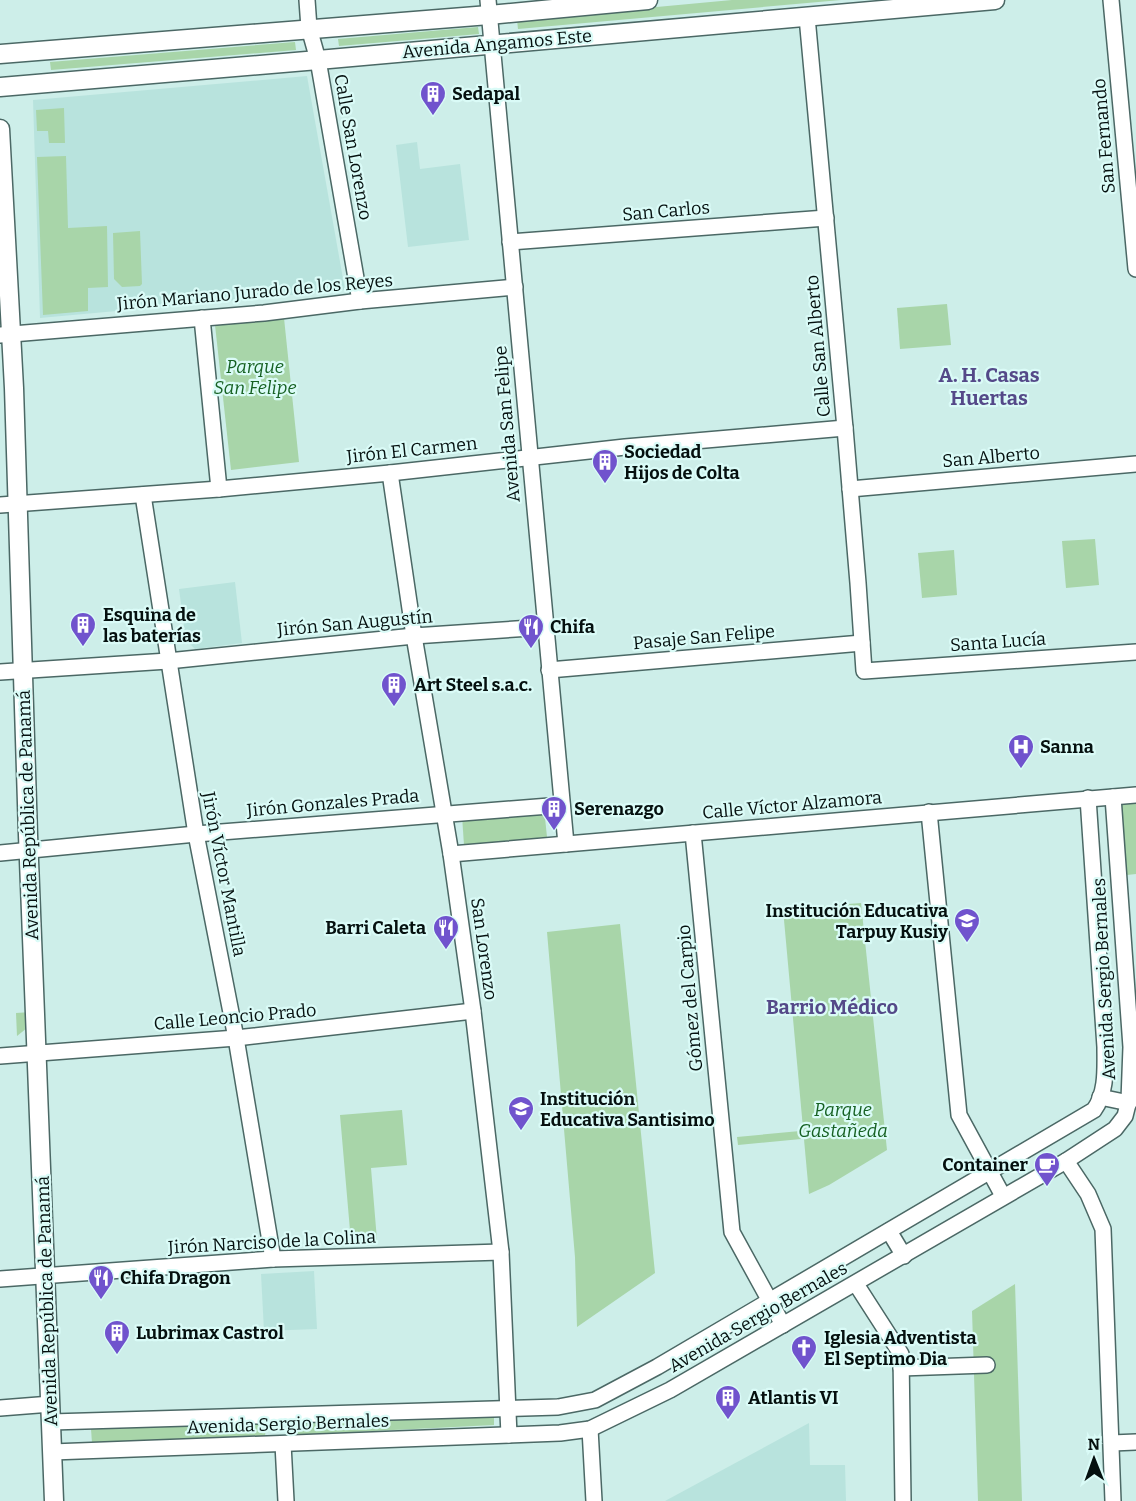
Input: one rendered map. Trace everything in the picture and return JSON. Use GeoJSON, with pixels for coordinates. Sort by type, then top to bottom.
{"type":"FeatureCollection","features":[{"type":"Feature","properties":{"kind":"main road","name":"Avenida Angamos Este"},"geometry":{"type":"LineString","coordinates":[[0,54],[309,28],[488,8],[648,0]]}},
{"type":"Feature","properties":{"kind":"main road","name":"Avenida Angamos Este"},"geometry":{"type":"LineString","coordinates":[[0,87],[995,0]]}},
{"type":"Feature","properties":{"kind":"main road","name":"Avenida República de Panamá"},"geometry":{"type":"LineString","coordinates":[[0,129],[9,505],[23,670],[54,1501]]}},
{"type":"Feature","properties":{"kind":"street","name":"Calle San Lorenzo"},"geometry":{"type":"LineString","coordinates":[[307,0],[309,28],[318,60],[360,301]]}},
{"type":"Feature","properties":{"kind":"street","name":"San Fernando"},"geometry":{"type":"LineString","coordinates":[[1111,0],[1136,269]]}},
{"type":"Feature","properties":{"kind":"street","name":"Avenida San Felipe"},"geometry":{"type":"LineString","coordinates":[[488,8],[566,844]]}},
{"type":"Feature","properties":{"kind":"street","name":"Calle San Alberto"},"geometry":{"type":"LineString","coordinates":[[807,17],[845,428],[864,671]]}},
{"type":"Feature","properties":{"kind":"street","name":"San Carlos"},"geometry":{"type":"LineString","coordinates":[[510,242],[826,218]]}},
{"type":"Feature","properties":{"kind":"street","name":"Jirón Mariano Jurado de los Reyes"},"geometry":{"type":"LineString","coordinates":[[5,335],[515,287]]}},
{"type":"Feature","properties":{"kind":"street"},"geometry":{"type":"LineString","coordinates":[[202,318],[219,489]]}},
{"type":"Feature","properties":{"kind":"street","name":"Jirón El Carmen"},"geometry":{"type":"LineString","coordinates":[[9,505],[219,489],[845,428]]}},
{"type":"Feature","properties":{"kind":"street","name":"San Alberto"},"geometry":{"type":"LineString","coordinates":[[850,489],[1136,464]]}},
{"type":"Feature","properties":{"kind":"street","name":"San Lorenzo"},"geometry":{"type":"LineString","coordinates":[[390,473],[414,636],[451,854],[473,1011],[501,1252],[509,1435]]}},
{"type":"Feature","properties":{"kind":"street","name":"Jirón Víctor Mantilla"},"geometry":{"type":"LineString","coordinates":[[143,495],[196,834],[236,1038],[273,1259]]}},
{"type":"Feature","properties":{"kind":"street","name":"Jirón San Augustín"},"geometry":{"type":"LineString","coordinates":[[0,672],[168,661],[414,636],[546,627]]}},
{"type":"Feature","properties":{"kind":"street","name":"Pasaje San Felipe"},"geometry":{"type":"LineString","coordinates":[[549,670],[862,643]]}},
{"type":"Feature","properties":{"kind":"street","name":"Santa Lucía"},"geometry":{"type":"LineString","coordinates":[[864,671],[1136,652]]}},
{"type":"Feature","properties":{"kind":"street","name":"Calle Víctor Alzamora"},"geometry":{"type":"LineString","coordinates":[[451,854],[1136,795]]}},
{"type":"Feature","properties":{"kind":"street","name":"Avenida Sergio Bernales"},"geometry":{"type":"LineString","coordinates":[[52,1452],[590,1430],[669,1390],[1066,1161],[1115,1129],[1125,1116],[1128,1104],[1131,1047],[1113,797]]}},
{"type":"Feature","properties":{"kind":"street","name":"Avenida Sergio Bernales"},"geometry":{"type":"LineString","coordinates":[[51,1422],[558,1407],[595,1400],[770,1302],[1094,1110],[1104,1082],[1105,1047],[1088,798]]}},
{"type":"Feature","properties":{"kind":"street","name":"Jirón Gonzales Prada"},"geometry":{"type":"LineString","coordinates":[[0,853],[196,834],[562,805]]}},
{"type":"Feature","properties":{"kind":"street"},"geometry":{"type":"LineString","coordinates":[[929,812],[959,1115],[1004,1196]]}},
{"type":"Feature","properties":{"kind":"street","name":"Gómez del Carpio"},"geometry":{"type":"LineString","coordinates":[[693,833],[732,1232],[783,1325]]}},
{"type":"Feature","properties":{"kind":"street","name":"Calle Leoncio Prado"},"geometry":{"type":"LineString","coordinates":[[0,1056],[236,1038],[473,1011]]}},
{"type":"Feature","properties":{"kind":"street"},"geometry":{"type":"LineString","coordinates":[[1100,1098],[1128,1104]]}},
{"type":"Feature","properties":{"kind":"street"},"geometry":{"type":"LineString","coordinates":[[1066,1161],[1088,1194],[1103,1229],[1113,1501]]}},
{"type":"Feature","properties":{"kind":"street"},"geometry":{"type":"LineString","coordinates":[[889,1231],[904,1256]]}},
{"type":"Feature","properties":{"kind":"street","name":"Jirón Narciso de la Colina"},"geometry":{"type":"LineString","coordinates":[[0,1279],[273,1259],[501,1252]]}},
{"type":"Feature","properties":{"kind":"street"},"geometry":{"type":"LineString","coordinates":[[856,1284],[901,1354],[903,1501]]}},
{"type":"Feature","properties":{"kind":"street"},"geometry":{"type":"LineString","coordinates":[[901,1368],[987,1365]]}},
{"type":"Feature","properties":{"kind":"street"},"geometry":{"type":"LineString","coordinates":[[657,1367],[669,1390]]}},
{"type":"Feature","properties":{"kind":"street"},"geometry":{"type":"LineString","coordinates":[[0,1408],[51,1404]]}},
{"type":"Feature","properties":{"kind":"street"},"geometry":{"type":"LineString","coordinates":[[590,1430],[594,1501]]}},
{"type":"Feature","properties":{"kind":"street"},"geometry":{"type":"LineString","coordinates":[[1112,1443],[1136,1442]]}},
{"type":"Feature","properties":{"kind":"street"},"geometry":{"type":"LineString","coordinates":[[283,1444],[286,1501]]}},
{"type":"Feature","properties":{"kind":"shaded area"},"geometry":{"type":"Polygon","coordinates":[[[307,76],[345,290],[40,318],[33,100],[307,76]]]}},
{"type":"Feature","properties":{"kind":"shaded area"},"geometry":{"type":"Polygon","coordinates":[[[417,142],[420,169],[460,164],[469,240],[408,247],[396,145],[417,142]]]}},
{"type":"Feature","properties":{"kind":"shaded area"},"geometry":{"type":"Polygon","coordinates":[[[235,582],[242,643],[195,649],[186,640],[179,589],[235,582]]]}},
{"type":"Feature","properties":{"kind":"shaded area"},"geometry":{"type":"Polygon","coordinates":[[[314,1271],[317,1329],[264,1331],[261,1274],[314,1271]]]}},
{"type":"Feature","properties":{"kind":"shaded area"},"geometry":{"type":"Polygon","coordinates":[[[809,1423],[810,1465],[845,1465],[846,1501],[665,1501],[809,1423]]]}},
{"type":"Feature","properties":{"kind":"green space"},"geometry":{"type":"Polygon","coordinates":[[[732,0],[841,0],[518,29],[517,20],[732,0]]]}},
{"type":"Feature","properties":{"kind":"green space"},"geometry":{"type":"Polygon","coordinates":[[[478,27],[479,34],[339,46],[338,39],[478,27]]]}},
{"type":"Feature","properties":{"kind":"green space"},"geometry":{"type":"Polygon","coordinates":[[[295,42],[296,50],[51,70],[50,62],[295,42]]]}},
{"type":"Feature","properties":{"kind":"green space"},"geometry":{"type":"Polygon","coordinates":[[[64,108],[65,143],[49,143],[48,131],[37,131],[36,110],[64,108]]]}},
{"type":"Feature","properties":{"kind":"green space"},"geometry":{"type":"Polygon","coordinates":[[[66,156],[68,228],[107,226],[108,287],[88,288],[88,311],[43,315],[37,157],[66,156]]]}},
{"type":"Feature","properties":{"kind":"green space"},"geometry":{"type":"Polygon","coordinates":[[[140,231],[142,284],[122,287],[114,279],[113,233],[140,231]]]}},
{"type":"Feature","properties":{"kind":"green space"},"geometry":{"type":"Polygon","coordinates":[[[947,304],[951,345],[900,349],[897,308],[947,304]]]}},
{"type":"Feature","properties":{"kind":"green space","name":"Parque San Felipe"},"geometry":{"type":"Polygon","coordinates":[[[284,318],[299,462],[231,470],[215,325],[284,318]]]}},
{"type":"Feature","properties":{"kind":"green space"},"geometry":{"type":"Polygon","coordinates":[[[1095,539],[1099,585],[1066,588],[1062,541],[1095,539]]]}},
{"type":"Feature","properties":{"kind":"green space"},"geometry":{"type":"Polygon","coordinates":[[[954,550],[957,595],[922,598],[918,553],[954,550]]]}},
{"type":"Feature","properties":{"kind":"green space"},"geometry":{"type":"Polygon","coordinates":[[[1136,803],[1136,874],[1127,875],[1121,804],[1136,803]]]}},
{"type":"Feature","properties":{"kind":"green space"},"geometry":{"type":"Polygon","coordinates":[[[544,808],[547,837],[464,845],[462,816],[544,808]]]}},
{"type":"Feature","properties":{"kind":"green space","name":"Parque Gastañeda"},"geometry":{"type":"Polygon","coordinates":[[[861,903],[887,1150],[829,1185],[809,1194],[783,909],[861,903]]]}},
{"type":"Feature","properties":{"kind":"green space"},"geometry":{"type":"Polygon","coordinates":[[[620,924],[655,1273],[577,1327],[575,1257],[547,932],[620,924]]]}},
{"type":"Feature","properties":{"kind":"green space"},"geometry":{"type":"Polygon","coordinates":[[[31,1012],[27,1028],[17,1036],[16,1013],[31,1012]]]}},
{"type":"Feature","properties":{"kind":"green space"},"geometry":{"type":"Polygon","coordinates":[[[402,1110],[407,1165],[371,1168],[377,1240],[351,1242],[340,1115],[402,1110]]]}},
{"type":"Feature","properties":{"kind":"green space"},"geometry":{"type":"Polygon","coordinates":[[[800,1131],[801,1139],[738,1145],[737,1137],[800,1131]]]}},
{"type":"Feature","properties":{"kind":"green space"},"geometry":{"type":"Polygon","coordinates":[[[1015,1284],[1022,1501],[978,1501],[972,1311],[1015,1284]]]}},
{"type":"Feature","properties":{"kind":"green space"},"geometry":{"type":"Polygon","coordinates":[[[494,1412],[494,1425],[294,1435],[293,1420],[494,1412]]]}},
{"type":"Feature","properties":{"kind":"green space"},"geometry":{"type":"Polygon","coordinates":[[[266,1422],[265,1437],[92,1443],[91,1429],[266,1422]]]}},
{"type":"Feature","properties":{"kind":"place","name":"Sedapal"},"geometry":{"type":"Point","coordinates":[433,117]}},
{"type":"Feature","properties":{"kind":"place","name":"Sociedad Hijos de Colta"},"geometry":{"type":"Point","coordinates":[605,485]}},
{"type":"Feature","properties":{"kind":"place","name":"Esquina de las baterías"},"geometry":{"type":"Point","coordinates":[83,648]}},
{"type":"Feature","properties":{"kind":"place","name":"Chifa"},"geometry":{"type":"Point","coordinates":[531,650]}},
{"type":"Feature","properties":{"kind":"place","name":"Art Steel s.a.c."},"geometry":{"type":"Point","coordinates":[394,708]}},
{"type":"Feature","properties":{"kind":"place","name":"Sanna"},"geometry":{"type":"Point","coordinates":[1021,770]}},
{"type":"Feature","properties":{"kind":"place","name":"Serenazgo"},"geometry":{"type":"Point","coordinates":[554,832]}},
{"type":"Feature","properties":{"kind":"place","name":"Institución Educativa Tarpuy Kusiy"},"geometry":{"type":"Point","coordinates":[967,944]}},
{"type":"Feature","properties":{"kind":"place","name":"Barri Caleta"},"geometry":{"type":"Point","coordinates":[446,951]}},
{"type":"Feature","properties":{"kind":"place","name":"Institución Educativa Santisimo"},"geometry":{"type":"Point","coordinates":[521,1132]}},
{"type":"Feature","properties":{"kind":"place","name":"Container"},"geometry":{"type":"Point","coordinates":[1047,1188]}},
{"type":"Feature","properties":{"kind":"place","name":"Chifa Dragon"},"geometry":{"type":"Point","coordinates":[101,1301]}},
{"type":"Feature","properties":{"kind":"place","name":"Lubrimax Castrol"},"geometry":{"type":"Point","coordinates":[117,1356]}},
{"type":"Feature","properties":{"kind":"place","name":"Iglesia Adventista El Septimo Dia"},"geometry":{"type":"Point","coordinates":[804,1371]}},
{"type":"Feature","properties":{"kind":"place","name":"Atlantis VI"},"geometry":{"type":"Point","coordinates":[728,1421]}},
{"type":"Feature","properties":{"kind":"district","name":"A. H. Casas Huertas"},"geometry":{"type":"Point","coordinates":[989,386]}},
{"type":"Feature","properties":{"kind":"district","name":"Barrio Médico"},"geometry":{"type":"Point","coordinates":[832,1007]}}]}
